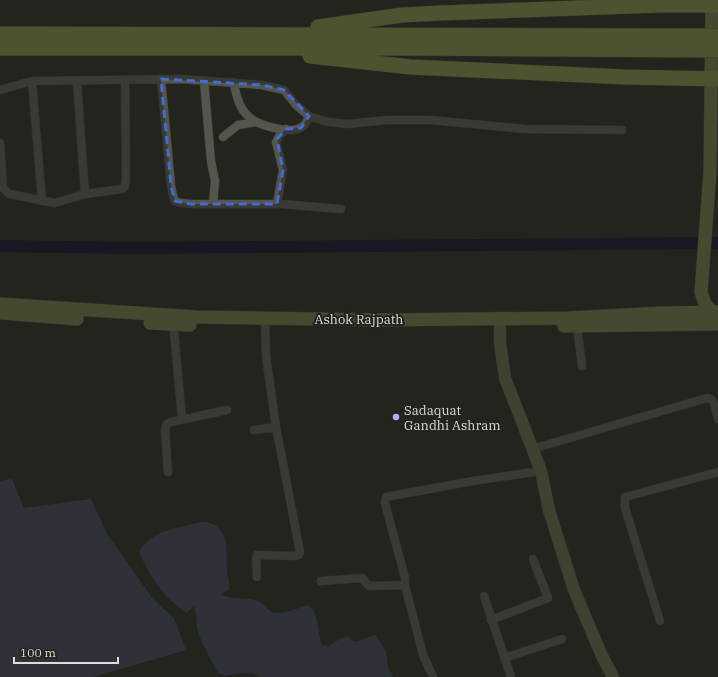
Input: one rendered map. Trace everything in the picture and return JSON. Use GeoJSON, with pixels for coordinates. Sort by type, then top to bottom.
{"type":"FeatureCollection","features":[{"type":"Feature","properties":{"kind":"highway"},"geometry":{"type":"LineString","coordinates":[[263,34],[402,15],[521,9],[715,5]]}},
{"type":"Feature","properties":{"kind":"highway"},"geometry":{"type":"LineString","coordinates":[[0,34],[263,34],[700,43],[718,50]]}},
{"type":"Feature","properties":{"kind":"highway"},"geometry":{"type":"LineString","coordinates":[[0,48],[398,48],[700,43],[718,36]]}},
{"type":"Feature","properties":{"kind":"highway"},"geometry":{"type":"LineString","coordinates":[[247,48],[411,67],[626,78],[715,79]]}},
{"type":"Feature","properties":{"kind":"main road"},"geometry":{"type":"LineString","coordinates":[[715,5],[715,79],[709,191],[701,292],[705,304],[716,316]]}},
{"type":"Feature","properties":{"kind":"main road"},"geometry":{"type":"LineString","coordinates":[[684,313],[693,305],[701,292]]}},
{"type":"Feature","properties":{"kind":"main road","name":"Ashok Rajpath"},"geometry":{"type":"LineString","coordinates":[[0,304],[173,320]]}},
{"type":"Feature","properties":{"kind":"main road","name":"Ashok Rajpath"},"geometry":{"type":"LineString","coordinates":[[0,313],[265,322],[356,328],[500,323],[568,318],[684,313],[716,316]]}},
{"type":"Feature","properties":{"kind":"main road","name":"Ashok Rajpath"},"geometry":{"type":"LineString","coordinates":[[500,323],[577,326],[716,316]]}},
{"type":"Feature","properties":{"kind":"street"},"geometry":{"type":"LineString","coordinates":[[161,79],[173,196],[175,201],[181,203],[277,204],[341,208]]}},
{"type":"Feature","properties":{"kind":"street"},"geometry":{"type":"LineString","coordinates":[[0,90],[32,82],[161,79],[233,82],[262,85],[284,90],[296,105],[309,116],[328,122],[348,124],[387,120],[430,120],[525,129],[622,130]]}},
{"type":"Feature","properties":{"kind":"street"},"geometry":{"type":"LineString","coordinates":[[0,143],[4,190],[9,194],[55,203],[85,194],[122,189],[126,184],[125,80]]}},
{"type":"Feature","properties":{"kind":"street"},"geometry":{"type":"LineString","coordinates":[[77,81],[85,194]]}},
{"type":"Feature","properties":{"kind":"street"},"geometry":{"type":"LineString","coordinates":[[204,81],[211,161],[215,181],[213,204]]}},
{"type":"Feature","properties":{"kind":"street"},"geometry":{"type":"LineString","coordinates":[[32,82],[42,201]]}},
{"type":"Feature","properties":{"kind":"street"},"geometry":{"type":"LineString","coordinates":[[233,82],[239,106],[248,117],[256,122],[266,126],[293,130],[301,128],[306,124],[309,116]]}},
{"type":"Feature","properties":{"kind":"street"},"geometry":{"type":"LineString","coordinates":[[223,136],[238,125],[256,122]]}},
{"type":"Feature","properties":{"kind":"street"},"geometry":{"type":"LineString","coordinates":[[277,204],[283,170],[276,142],[286,129]]}},
{"type":"Feature","properties":{"kind":"street"},"geometry":{"type":"LineString","coordinates":[[173,320],[182,419]]}},
{"type":"Feature","properties":{"kind":"street"},"geometry":{"type":"LineString","coordinates":[[257,577],[257,555],[296,556],[299,555],[300,552],[276,426],[266,356],[265,322]]}},
{"type":"Feature","properties":{"kind":"street"},"geometry":{"type":"LineString","coordinates":[[500,323],[500,343],[505,378],[541,471],[549,510],[574,590],[602,656],[613,677]]}},
{"type":"Feature","properties":{"kind":"street"},"geometry":{"type":"LineString","coordinates":[[577,326],[582,366]]}},
{"type":"Feature","properties":{"kind":"street"},"geometry":{"type":"LineString","coordinates":[[532,448],[708,398],[712,399],[714,403],[718,419]]}},
{"type":"Feature","properties":{"kind":"street"},"geometry":{"type":"LineString","coordinates":[[168,472],[166,427],[169,423],[227,410]]}},
{"type":"Feature","properties":{"kind":"street"},"geometry":{"type":"LineString","coordinates":[[254,430],[276,426]]}},
{"type":"Feature","properties":{"kind":"street"},"geometry":{"type":"LineString","coordinates":[[433,677],[424,655],[405,585],[405,578],[384,503],[386,497],[473,481],[541,471]]}},
{"type":"Feature","properties":{"kind":"street"},"geometry":{"type":"LineString","coordinates":[[660,621],[625,508],[625,497],[718,472]]}},
{"type":"Feature","properties":{"kind":"street"},"geometry":{"type":"LineString","coordinates":[[491,620],[548,598],[533,559]]}},
{"type":"Feature","properties":{"kind":"street"},"geometry":{"type":"LineString","coordinates":[[321,582],[362,578],[370,586],[405,585]]}},
{"type":"Feature","properties":{"kind":"street"},"geometry":{"type":"LineString","coordinates":[[484,596],[511,677]]}},
{"type":"Feature","properties":{"kind":"street"},"geometry":{"type":"LineString","coordinates":[[504,658],[562,639]]}},
{"type":"Feature","properties":{"kind":"highlighted area"},"geometry":{"type":"Polygon","coordinates":[[[161,79],[262,85],[284,90],[309,116],[301,128],[286,129],[277,139],[283,170],[277,204],[191,204],[175,201],[171,185],[161,79]]]}},
{"type":"Feature","properties":{"kind":"shaded area"},"geometry":{"type":"Polygon","coordinates":[[[12,479],[24,508],[91,499],[107,534],[153,599],[174,618],[186,650],[93,677],[0,677],[0,481],[12,479]]]}},
{"type":"Feature","properties":{"kind":"shaded area"},"geometry":{"type":"Polygon","coordinates":[[[207,522],[220,530],[226,542],[229,589],[221,594],[230,597],[258,601],[275,613],[282,613],[309,605],[317,619],[322,645],[329,646],[341,638],[349,637],[354,642],[376,635],[386,652],[388,668],[393,677],[260,677],[252,673],[239,673],[225,676],[218,673],[202,643],[197,628],[194,606],[187,613],[171,601],[158,586],[139,552],[148,541],[165,531],[207,522]]]}},
{"type":"Feature","properties":{"kind":"waterway"},"geometry":{"type":"LineString","coordinates":[[0,246],[133,248],[718,243]]}},
{"type":"Feature","properties":{"kind":"place","name":"Sadaquat Gandhi Ashram"},"geometry":{"type":"Point","coordinates":[396,417]}}]}
